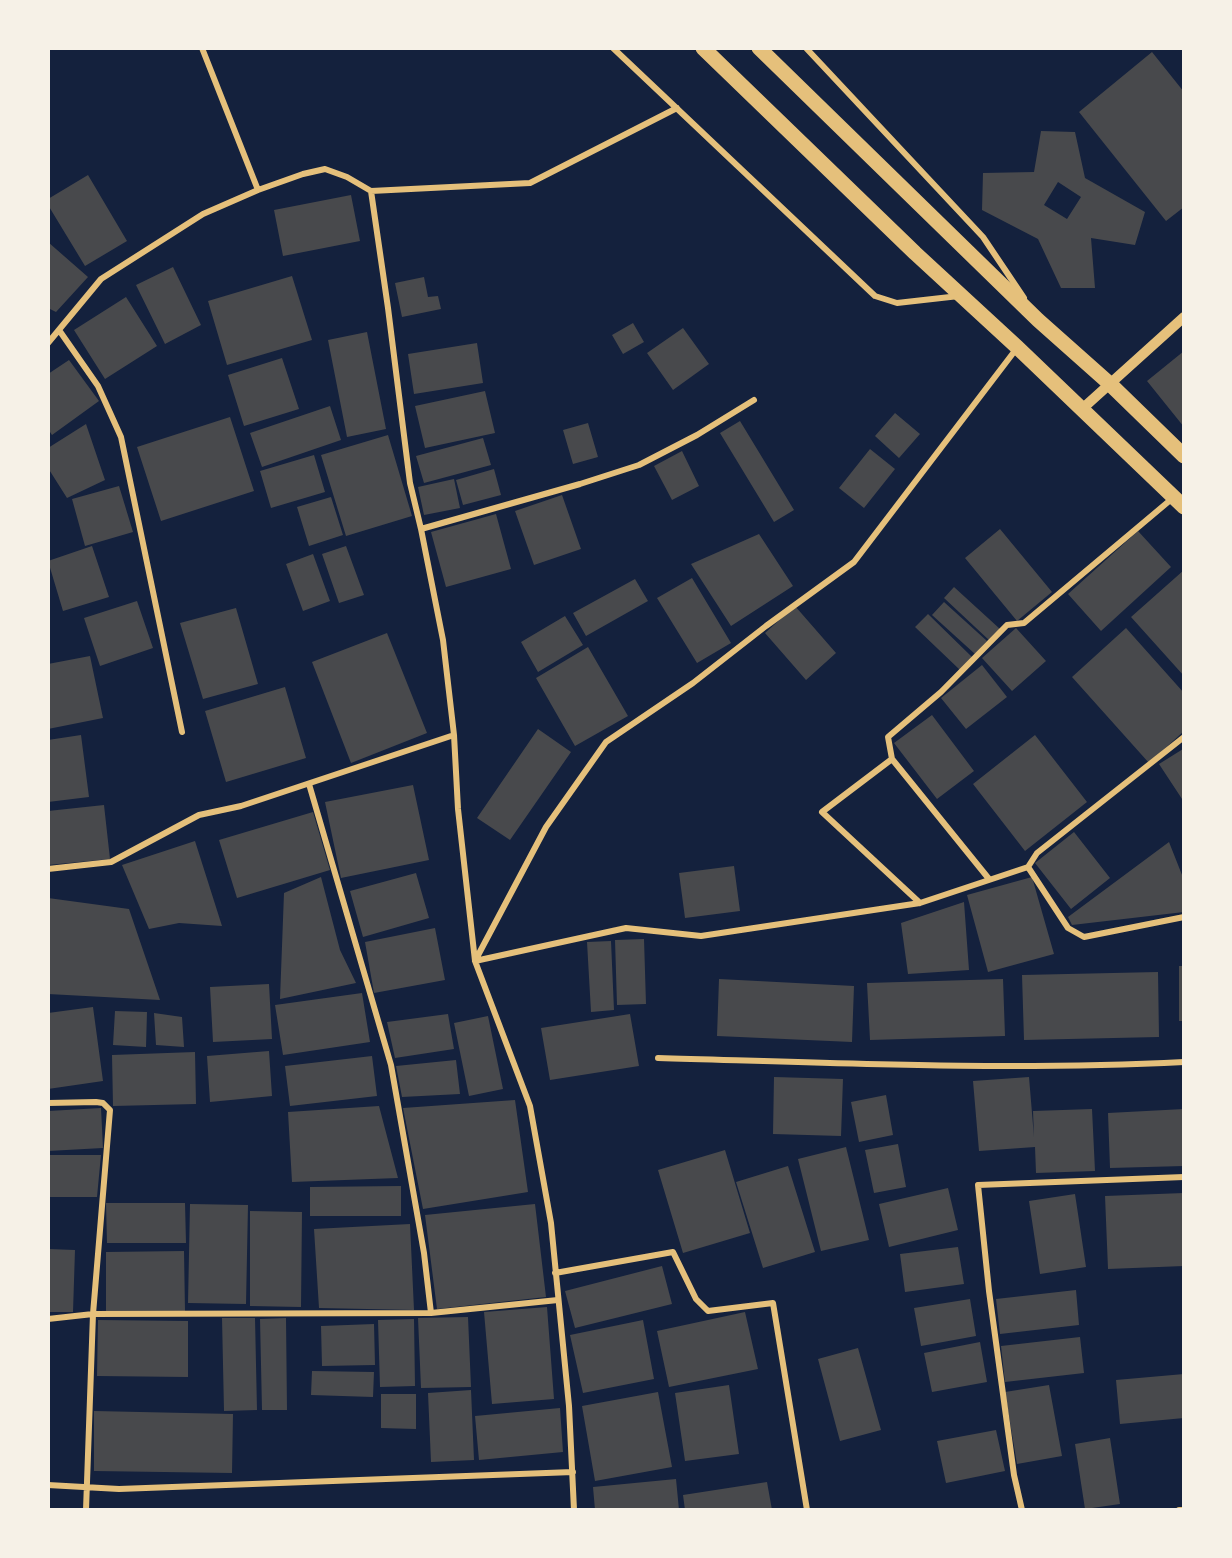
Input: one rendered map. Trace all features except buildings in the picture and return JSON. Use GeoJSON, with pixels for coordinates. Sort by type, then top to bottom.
{"type":"FeatureCollection","features":[{"type":"Feature","properties":{"kind":"main road"},"geometry":{"type":"LineString","coordinates":[[703,48],[959,296],[1017,347],[1179,502]]}},
{"type":"Feature","properties":{"kind":"main road"},"geometry":{"type":"LineString","coordinates":[[759,48],[1038,320],[1110,384],[1184,456]]}},
{"type":"Feature","properties":{"kind":"street"},"geometry":{"type":"LineString","coordinates":[[202,48],[258,190]]}},
{"type":"Feature","properties":{"kind":"street"},"geometry":{"type":"LineString","coordinates":[[613,48],[875,296],[897,303],[959,296]]}},
{"type":"Feature","properties":{"kind":"street"},"geometry":{"type":"LineString","coordinates":[[806,48],[983,237],[1038,320]]}},
{"type":"Feature","properties":{"kind":"street"},"geometry":{"type":"LineString","coordinates":[[48,343],[101,279],[203,214],[258,190],[303,174],[326,169],[347,177],[371,191],[530,183],[677,108]]}},
{"type":"Feature","properties":{"kind":"street"},"geometry":{"type":"LineString","coordinates":[[371,191],[410,483],[443,640],[454,735],[458,809],[475,961],[530,1107],[551,1223],[569,1406],[574,1510]]}},
{"type":"Feature","properties":{"kind":"street"},"geometry":{"type":"LineString","coordinates":[[1082,409],[1184,317]]}},
{"type":"Feature","properties":{"kind":"street"},"geometry":{"type":"LineString","coordinates":[[59,330],[98,386],[121,437],[182,732]]}},
{"type":"Feature","properties":{"kind":"street"},"geometry":{"type":"LineString","coordinates":[[475,961],[546,827],[606,742],[693,682],[854,562],[1017,347]]}},
{"type":"Feature","properties":{"kind":"street"},"geometry":{"type":"LineString","coordinates":[[421,529],[639,465],[697,435],[754,400]]}},
{"type":"Feature","properties":{"kind":"street"},"geometry":{"type":"LineString","coordinates":[[988,879],[892,759],[888,737],[941,692],[1007,626],[1024,623],[1179,502]]}},
{"type":"Feature","properties":{"kind":"street"},"geometry":{"type":"LineString","coordinates":[[48,869],[111,862],[199,815],[241,806],[454,735]]}},
{"type":"Feature","properties":{"kind":"street"},"geometry":{"type":"LineString","coordinates":[[475,961],[626,928],[701,936],[920,903],[1028,867],[1037,853],[1184,737]]}},
{"type":"Feature","properties":{"kind":"street"},"geometry":{"type":"LineString","coordinates":[[892,759],[822,812],[920,903]]}},
{"type":"Feature","properties":{"kind":"street"},"geometry":{"type":"LineString","coordinates":[[309,784],[391,1065],[424,1253],[430,1313]]}},
{"type":"Feature","properties":{"kind":"street"},"geometry":{"type":"LineString","coordinates":[[1028,867],[1068,928],[1084,937],[1184,916]]}},
{"type":"Feature","properties":{"kind":"street"},"geometry":{"type":"LineString","coordinates":[[658,1058],[1092,1066],[1184,1062]]}},
{"type":"Feature","properties":{"kind":"street"},"geometry":{"type":"LineString","coordinates":[[48,1103],[96,1102],[103,1103],[110,1110],[93,1314],[86,1510]]}},
{"type":"Feature","properties":{"kind":"street"},"geometry":{"type":"LineString","coordinates":[[1022,1510],[1014,1475],[989,1291],[978,1185],[1184,1177]]}},
{"type":"Feature","properties":{"kind":"street"},"geometry":{"type":"LineString","coordinates":[[555,1273],[673,1252],[696,1299],[708,1311],[773,1303],[807,1510]]}},
{"type":"Feature","properties":{"kind":"street"},"geometry":{"type":"LineString","coordinates":[[48,1319],[93,1314],[430,1313],[558,1300]]}},
{"type":"Feature","properties":{"kind":"street"},"geometry":{"type":"LineString","coordinates":[[48,1485],[119,1489],[573,1472]]}},
{"type":"Feature","properties":{"kind":"street"},"geometry":{"type":"LineString","coordinates":[[1179,1510],[1184,1509]]}}]}
